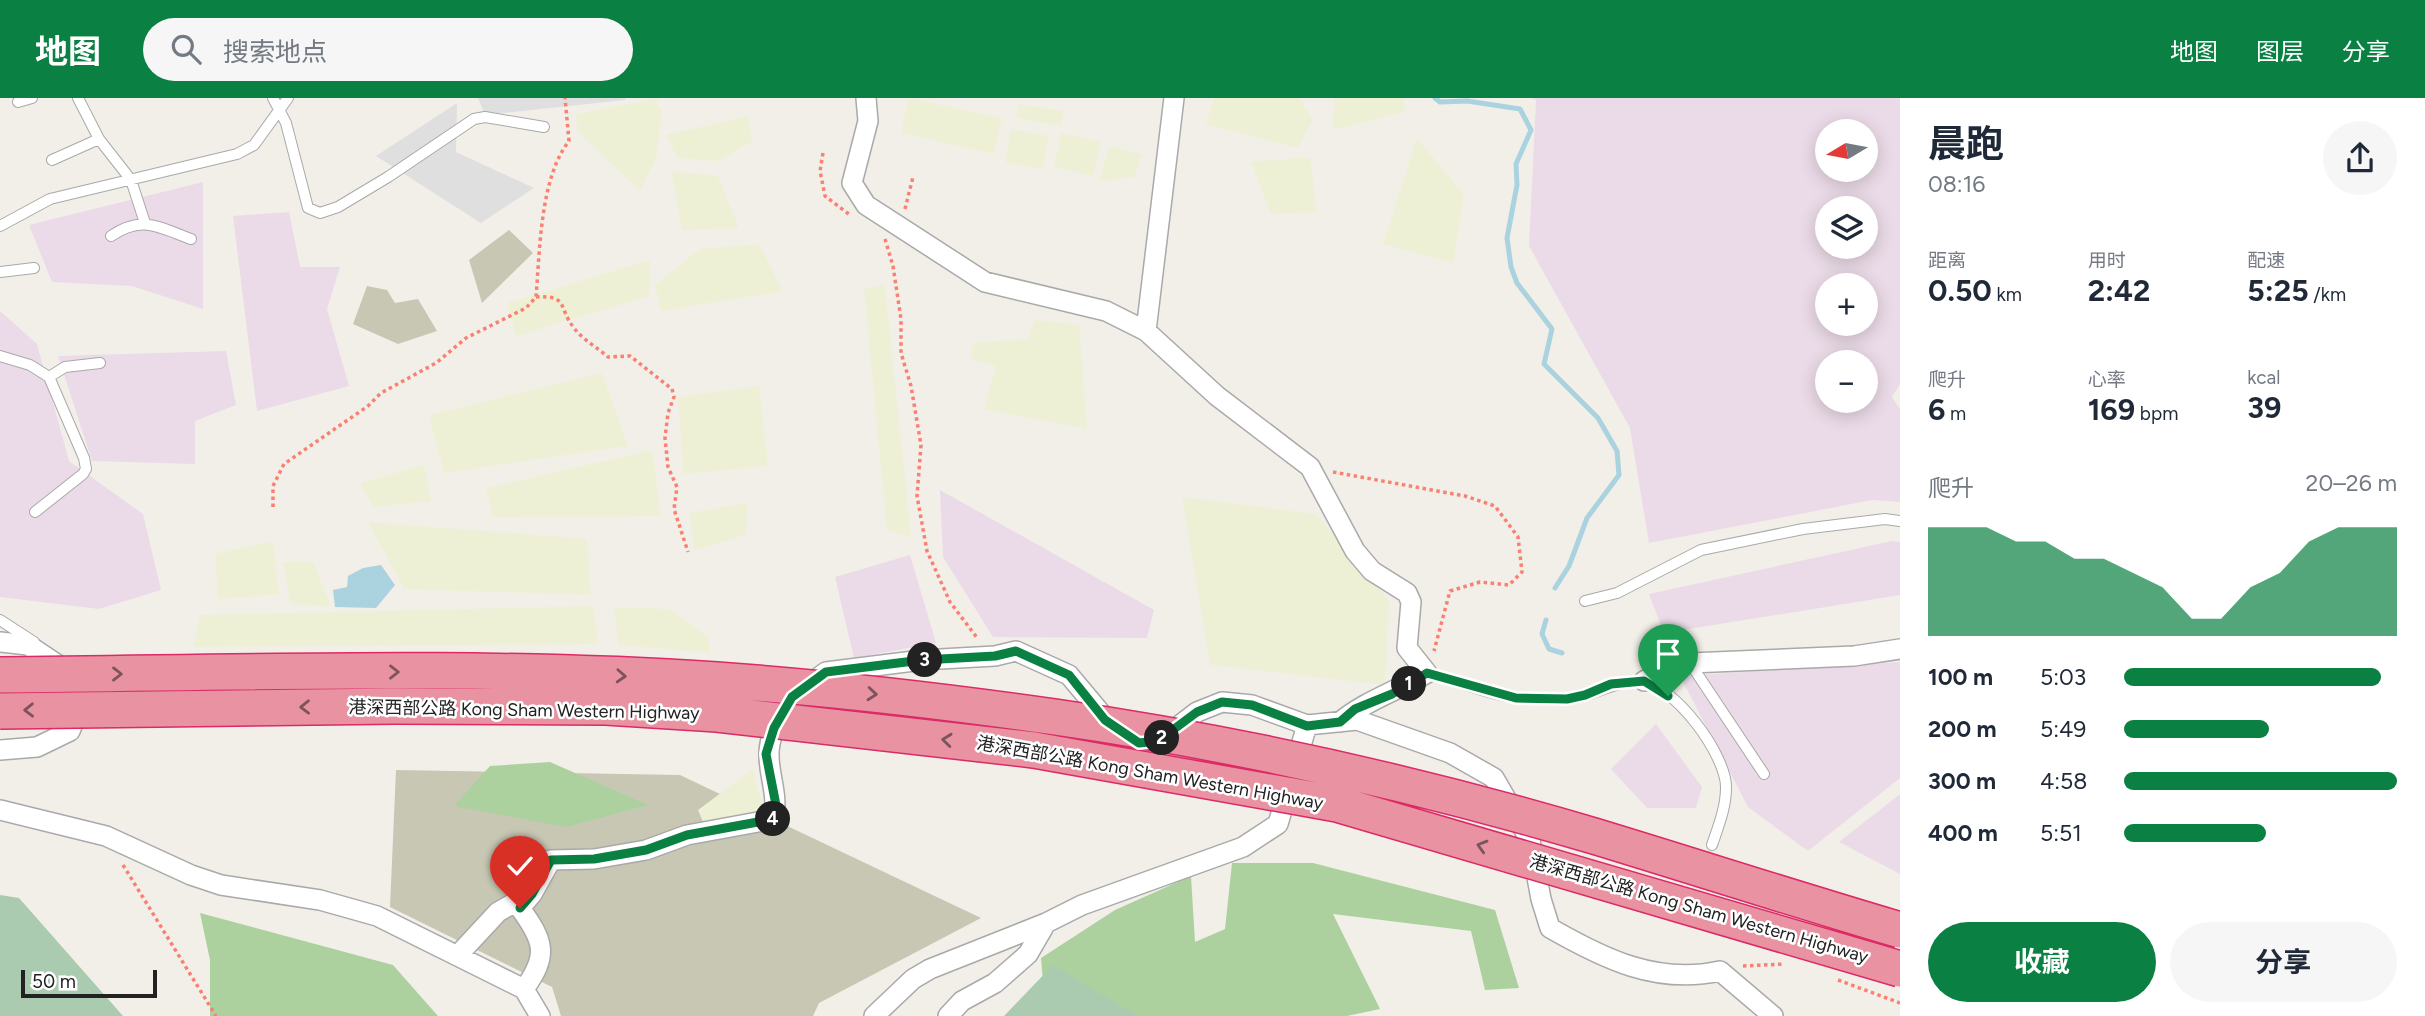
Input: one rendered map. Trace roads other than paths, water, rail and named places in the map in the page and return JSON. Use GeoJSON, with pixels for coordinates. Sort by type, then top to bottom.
{"type":"FeatureCollection","features":[{"type":"Feature","properties":{"kind":"highway","name":"港深西部公路 Kong Sham Western Highway"},"geometry":{"type":"LineString","coordinates":[[0,675],[575,674],[717,680],[889,695],[1059,717],[1208,743],[1468,801],[1591,835],[1900,930]]}},
{"type":"Feature","properties":{"kind":"highway","name":"港深西部公路 Kong Sham Western Highway"},"geometry":{"type":"LineString","coordinates":[[0,711],[395,706],[606,707],[717,714],[1034,750],[1337,804],[1900,969]]}},
{"type":"Feature","properties":{"kind":"street"},"geometry":{"type":"LineString","coordinates":[[866,98],[868,121],[852,183],[866,205],[985,282],[1106,311],[1146,331],[1217,396],[1310,467],[1355,551],[1372,571],[1407,593],[1411,602],[1407,648],[1427,673],[1392,694],[1355,709],[1340,722]]}},
{"type":"Feature","properties":{"kind":"street"},"geometry":{"type":"LineString","coordinates":[[1146,331],[1174,98]]}},
{"type":"Feature","properties":{"kind":"street"},"geometry":{"type":"LineString","coordinates":[[0,642],[28,645],[70,673],[79,708],[70,731],[37,747],[0,750]]}},
{"type":"Feature","properties":{"kind":"street"},"geometry":{"type":"LineString","coordinates":[[1644,681],[1664,670],[1690,663],[1854,656],[1900,649]]}},
{"type":"Feature","properties":{"kind":"street"},"geometry":{"type":"LineString","coordinates":[[520,908],[532,894],[551,860],[594,859],[646,850],[687,835],[774,819],[776,805],[766,754],[774,728],[792,697],[826,672],[1016,651],[1069,675],[1105,720],[1139,743],[1158,741],[1197,712],[1222,702],[1252,705],[1307,726],[1357,720],[1450,754],[1494,778],[1530,840],[1541,899],[1550,928],[1601,957],[1665,976],[1720,971],[1773,1016]]}},
{"type":"Feature","properties":{"kind":"street"},"geometry":{"type":"LineString","coordinates":[[874,1016],[913,979],[930,969],[1004,943],[1082,905],[1243,846],[1278,824],[1307,726]]}},
{"type":"Feature","properties":{"kind":"street"},"geometry":{"type":"LineString","coordinates":[[0,810],[106,836],[220,885],[320,900],[377,916],[524,989],[540,1016]]}},
{"type":"Feature","properties":{"kind":"street"},"geometry":{"type":"LineString","coordinates":[[458,954],[498,912],[512,904],[520,908],[535,929],[542,950],[540,967],[524,989]]}},
{"type":"Feature","properties":{"kind":"street"},"geometry":{"type":"LineString","coordinates":[[948,1016],[962,1001],[995,983],[1028,954],[1046,923]]}},
{"type":"Feature","properties":{"kind":"lane"},"geometry":{"type":"LineString","coordinates":[[18,102],[32,98]]}},
{"type":"Feature","properties":{"kind":"lane"},"geometry":{"type":"LineString","coordinates":[[78,98],[99,139],[131,180],[145,223]]}},
{"type":"Feature","properties":{"kind":"lane"},"geometry":{"type":"LineString","coordinates":[[273,98],[280,108],[307,208],[320,214],[388,177],[474,118],[485,117],[544,127]]}},
{"type":"Feature","properties":{"kind":"lane"},"geometry":{"type":"LineString","coordinates":[[0,226],[50,199],[237,154],[254,145],[288,98]]}},
{"type":"Feature","properties":{"kind":"lane"},"geometry":{"type":"LineString","coordinates":[[52,160],[99,139]]}},
{"type":"Feature","properties":{"kind":"lane"},"geometry":{"type":"LineString","coordinates":[[111,236],[128,224],[145,223],[191,239]]}},
{"type":"Feature","properties":{"kind":"lane"},"geometry":{"type":"LineString","coordinates":[[0,272],[34,268]]}},
{"type":"Feature","properties":{"kind":"lane"},"geometry":{"type":"LineString","coordinates":[[0,356],[30,365],[48,376],[86,469],[35,512]]}},
{"type":"Feature","properties":{"kind":"lane"},"geometry":{"type":"LineString","coordinates":[[48,376],[65,367],[100,363]]}},
{"type":"Feature","properties":{"kind":"lane"},"geometry":{"type":"LineString","coordinates":[[1585,601],[1617,593],[1701,550],[1803,529],[1885,519],[1900,521]]}},
{"type":"Feature","properties":{"kind":"lane"},"geometry":{"type":"LineString","coordinates":[[0,620],[33,640],[35,650]]}},
{"type":"Feature","properties":{"kind":"lane"},"geometry":{"type":"LineString","coordinates":[[1690,663],[1763,774]]}},
{"type":"Feature","properties":{"kind":"lane"},"geometry":{"type":"LineString","coordinates":[[1427,673],[1516,698],[1567,699],[1611,684],[1644,681],[1668,696],[1696,723],[1716,749],[1726,786],[1712,845]]}},
{"type":"Feature","properties":{"kind":"water"},"geometry":{"type":"Polygon","coordinates":[[[381,565],[395,585],[376,608],[335,607],[333,590],[347,587],[348,576],[363,568],[381,565]]]}},
{"type":"Feature","properties":{"kind":"waterway"},"geometry":{"type":"LineString","coordinates":[[1435,98],[1440,102],[1467,101],[1520,109],[1531,130],[1516,164],[1517,185],[1507,238],[1511,267],[1517,283],[1552,329],[1544,364],[1598,418],[1617,451],[1619,475],[1587,518],[1569,566],[1555,588]]}},
{"type":"Feature","properties":{"kind":"waterway"},"geometry":{"type":"LineString","coordinates":[[1546,620],[1542,634],[1549,649],[1562,653]]}}]}
